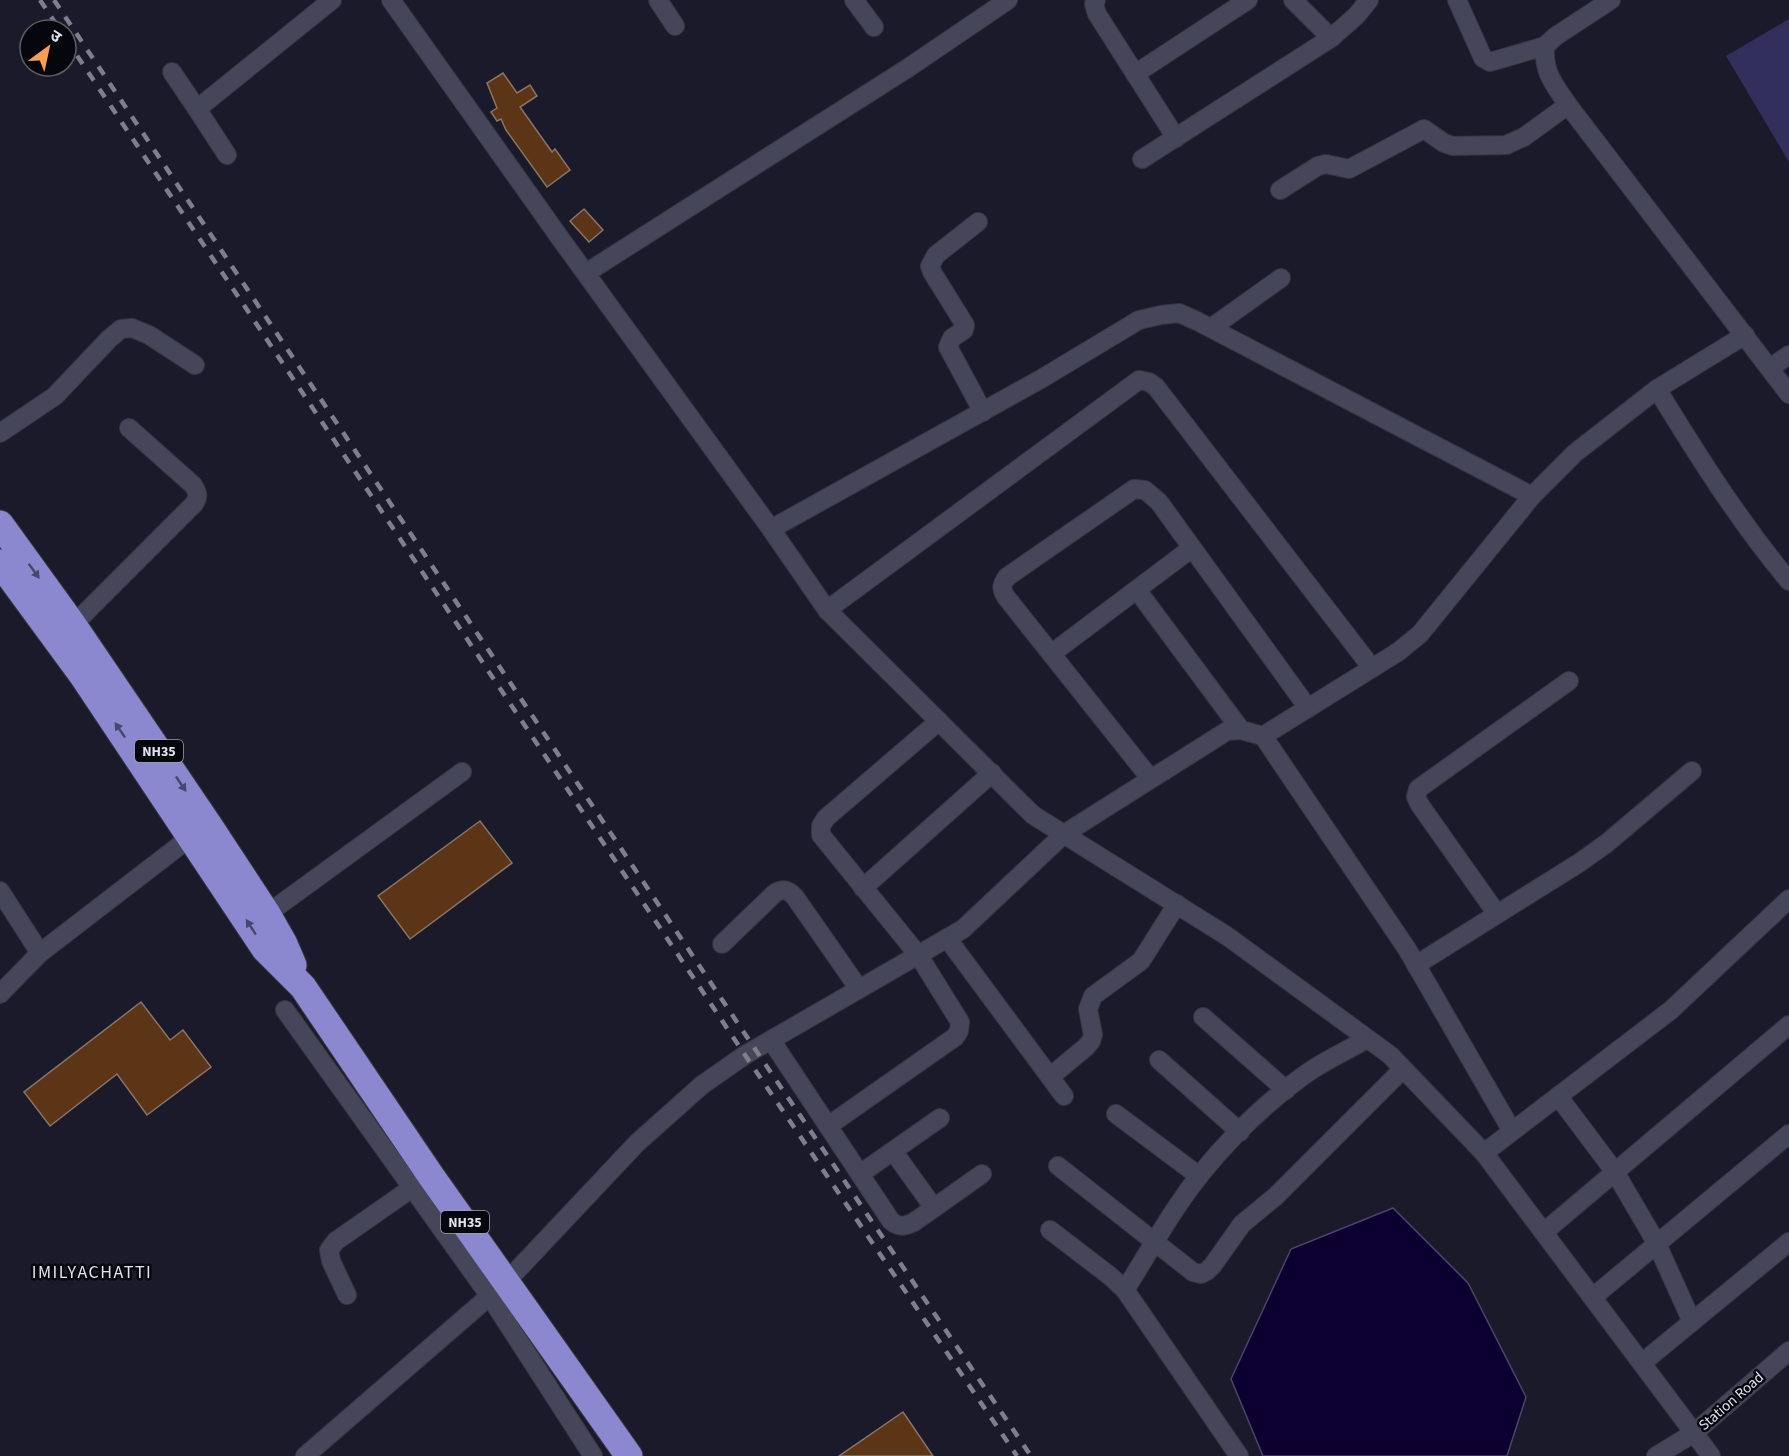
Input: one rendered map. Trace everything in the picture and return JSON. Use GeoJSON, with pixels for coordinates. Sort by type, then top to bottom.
{"type":"FeatureCollection","features":[{"type":"Feature","properties":{"kind":"highway","name":"NH35"},"geometry":{"type":"LineString","coordinates":[[0,524],[73,625],[267,914],[284,944],[303,987],[422,1181],[498,1288],[629,1456]]}},
{"type":"Feature","properties":{"kind":"highway","name":"NH35"},"geometry":{"type":"LineString","coordinates":[[0,563],[83,676],[192,836],[265,949],[303,987]]}},
{"type":"Feature","properties":{"kind":"street"},"geometry":{"type":"LineString","coordinates":[[197,109],[332,0]]}},
{"type":"Feature","properties":{"kind":"street"},"geometry":{"type":"LineString","coordinates":[[391,0],[827,610],[1033,815],[1227,936],[1390,1055],[1484,1153],[1694,1433],[1656,1456]]}},
{"type":"Feature","properties":{"kind":"street"},"geometry":{"type":"LineString","coordinates":[[658,0],[675,27]]}},
{"type":"Feature","properties":{"kind":"street"},"geometry":{"type":"LineString","coordinates":[[854,0],[874,27]]}},
{"type":"Feature","properties":{"kind":"street"},"geometry":{"type":"LineString","coordinates":[[586,273],[899,74],[1008,0]]}},
{"type":"Feature","properties":{"kind":"street"},"geometry":{"type":"LineString","coordinates":[[1096,0],[1094,4],[1097,14],[1176,138]]}},
{"type":"Feature","properties":{"kind":"street"},"geometry":{"type":"LineString","coordinates":[[1135,74],[1248,0]]}},
{"type":"Feature","properties":{"kind":"street"},"geometry":{"type":"LineString","coordinates":[[1293,0],[1330,38]]}},
{"type":"Feature","properties":{"kind":"street"},"geometry":{"type":"LineString","coordinates":[[1142,159],[1330,38],[1370,0]]}},
{"type":"Feature","properties":{"kind":"street"},"geometry":{"type":"LineString","coordinates":[[1457,0],[1483,58],[1490,62],[1545,46],[1556,36],[1611,0]]}},
{"type":"Feature","properties":{"kind":"street"},"geometry":{"type":"LineString","coordinates":[[1545,46],[1544,62],[1550,78],[1568,105],[1789,394]]}},
{"type":"Feature","properties":{"kind":"street"},"geometry":{"type":"LineString","coordinates":[[172,72],[227,155]]}},
{"type":"Feature","properties":{"kind":"street"},"geometry":{"type":"LineString","coordinates":[[1280,190],[1318,166],[1326,164],[1349,169],[1424,129],[1443,143],[1453,146],[1506,145],[1524,136],[1568,105]]}},
{"type":"Feature","properties":{"kind":"street"},"geometry":{"type":"LineString","coordinates":[[978,222],[936,255],[930,266],[965,325],[964,330],[952,338],[948,347],[983,412]]}},
{"type":"Feature","properties":{"kind":"street"},"geometry":{"type":"LineString","coordinates":[[1211,328],[1281,278]]}},
{"type":"Feature","properties":{"kind":"street"},"geometry":{"type":"LineString","coordinates":[[771,529],[983,412],[1139,320],[1179,314],[1211,328],[1532,496]]}},
{"type":"Feature","properties":{"kind":"street"},"geometry":{"type":"LineString","coordinates":[[0,433],[55,396],[109,339],[122,329],[132,328],[149,335],[195,365]]}},
{"type":"Feature","properties":{"kind":"street"},"geometry":{"type":"LineString","coordinates":[[1263,736],[1398,652],[1420,634],[1532,496],[1575,453],[1657,390],[1745,336]]}},
{"type":"Feature","properties":{"kind":"street"},"geometry":{"type":"LineString","coordinates":[[1770,368],[1789,355]]}},
{"type":"Feature","properties":{"kind":"street"},"geometry":{"type":"LineString","coordinates":[[827,610],[1139,380],[1149,382],[1156,387],[1372,668]]}},
{"type":"Feature","properties":{"kind":"street"},"geometry":{"type":"LineString","coordinates":[[1657,390],[1718,487],[1757,542],[1789,581]]}},
{"type":"Feature","properties":{"kind":"street"},"geometry":{"type":"LineString","coordinates":[[73,625],[198,498],[193,485],[129,428]]}},
{"type":"Feature","properties":{"kind":"street"},"geometry":{"type":"LineString","coordinates":[[1150,778],[1002,589],[1007,577],[1134,489],[1145,490],[1158,502],[1308,708]]}},
{"type":"Feature","properties":{"kind":"street"},"geometry":{"type":"LineString","coordinates":[[1051,654],[1192,548]]}},
{"type":"Feature","properties":{"kind":"street"},"geometry":{"type":"LineString","coordinates":[[1137,590],[1241,730]]}},
{"type":"Feature","properties":{"kind":"street"},"geometry":{"type":"LineString","coordinates":[[1497,914],[1420,805],[1416,797],[1418,789],[1569,681]]}},
{"type":"Feature","properties":{"kind":"street"},"geometry":{"type":"LineString","coordinates":[[828,1126],[955,1037],[959,1031],[960,1022],[919,956],[821,835],[821,826],[826,818],[939,721]]}},
{"type":"Feature","properties":{"kind":"street"},"geometry":{"type":"LineString","coordinates":[[305,1456],[498,1288],[637,1143],[702,1084],[745,1055],[919,956],[963,928],[1064,834],[1227,731],[1241,730],[1263,736],[1407,949],[1512,1131]]}},
{"type":"Feature","properties":{"kind":"street"},"geometry":{"type":"LineString","coordinates":[[1416,965],[1580,863],[1692,771]]}},
{"type":"Feature","properties":{"kind":"street"},"geometry":{"type":"LineString","coordinates":[[267,914],[462,772]]}},
{"type":"Feature","properties":{"kind":"street"},"geometry":{"type":"LineString","coordinates":[[863,888],[992,773]]}},
{"type":"Feature","properties":{"kind":"street"},"geometry":{"type":"LineString","coordinates":[[0,994],[40,953],[192,836]]}},
{"type":"Feature","properties":{"kind":"street"},"geometry":{"type":"LineString","coordinates":[[722,944],[782,889],[795,897],[859,989]]}},
{"type":"Feature","properties":{"kind":"street"},"geometry":{"type":"LineString","coordinates":[[0,891],[40,953]]}},
{"type":"Feature","properties":{"kind":"street"},"geometry":{"type":"LineString","coordinates":[[1484,1153],[1671,1010],[1789,899]]}},
{"type":"Feature","properties":{"kind":"street"},"geometry":{"type":"LineString","coordinates":[[1050,1077],[1091,1041],[1093,1035],[1088,1009],[1093,996],[1141,961],[1177,904]]}},
{"type":"Feature","properties":{"kind":"street"},"geometry":{"type":"LineString","coordinates":[[947,938],[1064,1096]]}},
{"type":"Feature","properties":{"kind":"street"},"geometry":{"type":"LineString","coordinates":[[285,1010],[422,1181],[336,1241],[329,1250],[331,1261],[347,1295]]}},
{"type":"Feature","properties":{"kind":"street"},"geometry":{"type":"LineString","coordinates":[[1203,1017],[1286,1090]]}},
{"type":"Feature","properties":{"kind":"street"},"geometry":{"type":"LineString","coordinates":[[1544,1232],[1789,1025]]}},
{"type":"Feature","properties":{"kind":"street"},"geometry":{"type":"LineString","coordinates":[[1125,1290],[1199,1176],[1240,1132],[1306,1074],[1367,1039]]}},
{"type":"Feature","properties":{"kind":"street"},"geometry":{"type":"LineString","coordinates":[[771,1040],[891,1221],[897,1225],[906,1227],[982,1174]]}},
{"type":"Feature","properties":{"kind":"street"},"geometry":{"type":"LineString","coordinates":[[1159,1060],[1240,1132]]}},
{"type":"Feature","properties":{"kind":"street"},"geometry":{"type":"LineString","coordinates":[[1058,1166],[1193,1272],[1201,1274],[1207,1271],[1242,1224],[1276,1196],[1403,1069]]}},
{"type":"Feature","properties":{"kind":"street"},"geometry":{"type":"LineString","coordinates":[[1558,1096],[1615,1172],[1657,1244],[1692,1322]]}},
{"type":"Feature","properties":{"kind":"street"},"geometry":{"type":"LineString","coordinates":[[1116,1113],[1199,1176]]}},
{"type":"Feature","properties":{"kind":"street"},"geometry":{"type":"LineString","coordinates":[[860,1174],[940,1118]]}},
{"type":"Feature","properties":{"kind":"street"},"geometry":{"type":"LineString","coordinates":[[1593,1297],[1789,1134]]}},
{"type":"Feature","properties":{"kind":"street"},"geometry":{"type":"LineString","coordinates":[[893,1151],[934,1208]]}},
{"type":"Feature","properties":{"kind":"street"},"geometry":{"type":"LineString","coordinates":[[1050,1230],[1125,1290],[1239,1456]]}},
{"type":"Feature","properties":{"kind":"street"},"geometry":{"type":"LineString","coordinates":[[1642,1363],[1789,1242]]}},
{"type":"Feature","properties":{"kind":"street"},"geometry":{"type":"LineString","coordinates":[[498,1288],[593,1456]]}},
{"type":"Feature","properties":{"kind":"street","name":"Station Road"},"geometry":{"type":"LineString","coordinates":[[1711,1456],[1694,1433],[1789,1351]]}},
{"type":"Feature","properties":{"kind":"shaded area"},"geometry":{"type":"Polygon","coordinates":[[[1789,19],[1789,162],[1726,56],[1789,19]]]}},
{"type":"Feature","properties":{"kind":"shaded area"},"geometry":{"type":"Polygon","coordinates":[[[1393,1208],[1468,1283],[1526,1397],[1507,1456],[1263,1456],[1231,1379],[1291,1249],[1393,1208]]]}},
{"type":"Feature","properties":{"kind":"building"},"geometry":{"type":"Polygon","coordinates":[[[503,73],[517,93],[530,85],[537,96],[520,107],[552,152],[555,149],[570,170],[547,187],[506,130],[501,119],[497,121],[491,112],[497,108],[487,83],[503,73]]]}},
{"type":"Feature","properties":{"kind":"building"},"geometry":{"type":"Polygon","coordinates":[[[584,209],[603,230],[589,242],[570,221],[584,209]]]}},
{"type":"Feature","properties":{"kind":"building"},"geometry":{"type":"Polygon","coordinates":[[[480,821],[512,863],[410,939],[378,896],[480,821]]]}},
{"type":"Feature","properties":{"kind":"building"},"geometry":{"type":"Polygon","coordinates":[[[141,1002],[170,1040],[183,1030],[211,1067],[147,1115],[117,1074],[50,1126],[24,1092],[141,1002]]]}},
{"type":"Feature","properties":{"kind":"building"},"geometry":{"type":"Polygon","coordinates":[[[903,1412],[933,1456],[839,1456],[903,1412]]]}},
{"type":"Feature","properties":{"kind":"railway"},"geometry":{"type":"LineString","coordinates":[[40,0],[52,18]]}},
{"type":"Feature","properties":{"kind":"railway"},"geometry":{"type":"LineString","coordinates":[[54,0],[755,1049],[1031,1456]]}},
{"type":"Feature","properties":{"kind":"railway"},"geometry":{"type":"LineString","coordinates":[[78,57],[745,1055],[1017,1456]]}},
{"type":"Feature","properties":{"kind":"district","name":"IMILYACHATTI"},"geometry":{"type":"Point","coordinates":[92,1272]}}]}
